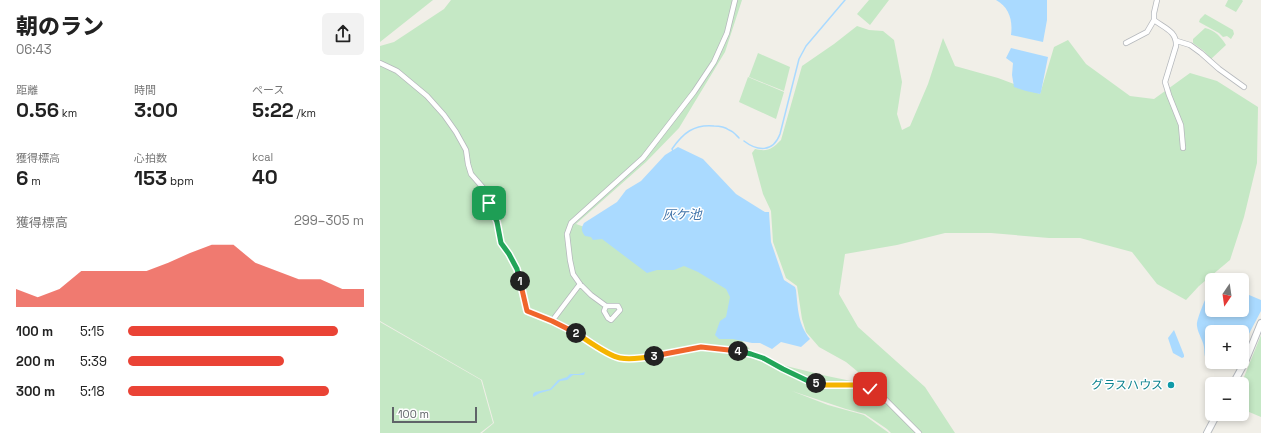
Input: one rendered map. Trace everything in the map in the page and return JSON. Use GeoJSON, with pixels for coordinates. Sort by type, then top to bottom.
{"type":"FeatureCollection","features":[{"type":"Feature","properties":{"kind":"street"},"geometry":{"type":"LineString","coordinates":[[606,306],[591,295],[573,274],[567,234],[571,223],[643,158],[694,92],[714,62],[727,33],[735,0]]}},
{"type":"Feature","properties":{"kind":"street"},"geometry":{"type":"LineString","coordinates":[[1126,43],[1148,32],[1154,20],[1157,0]]}},
{"type":"Feature","properties":{"kind":"street"},"geometry":{"type":"LineString","coordinates":[[1154,20],[1171,31],[1177,41],[1190,45],[1244,87]]}},
{"type":"Feature","properties":{"kind":"street"},"geometry":{"type":"LineString","coordinates":[[1177,41],[1165,82],[1181,125],[1183,148]]}},
{"type":"Feature","properties":{"kind":"street"},"geometry":{"type":"LineString","coordinates":[[380,63],[397,71],[427,96],[444,114],[456,132],[466,150],[471,174],[485,190],[494,214],[501,243],[517,269],[527,311],[570,329],[619,358],[646,358],[701,347],[738,351],[763,358],[806,380],[825,385],[854,385],[870,389],[881,395],[919,433]]}},
{"type":"Feature","properties":{"kind":"street"},"geometry":{"type":"LineString","coordinates":[[552,321],[580,284]]}},
{"type":"Feature","properties":{"kind":"street"},"geometry":{"type":"LineString","coordinates":[[1236,377],[1245,362],[1261,323]]}},
{"type":"Feature","properties":{"kind":"street"},"geometry":{"type":"LineString","coordinates":[[1207,433],[1213,421]]}},
{"type":"Feature","properties":{"kind":"green space"},"geometry":{"type":"Polygon","coordinates":[[[380,0],[433,0],[380,42],[380,0]]]}},
{"type":"Feature","properties":{"kind":"green space"},"geometry":{"type":"Polygon","coordinates":[[[451,0],[742,0],[725,52],[679,128],[646,162],[576,224],[683,262],[731,288],[730,327],[756,356],[782,365],[856,382],[869,381],[846,362],[819,347],[806,332],[802,319],[797,286],[786,278],[773,242],[771,211],[763,194],[752,153],[755,149],[770,149],[781,140],[802,66],[857,26],[869,30],[883,31],[894,40],[902,82],[897,114],[902,130],[910,126],[928,84],[943,38],[955,66],[998,78],[1040,94],[1054,47],[1068,40],[1086,64],[1130,96],[1154,99],[1190,73],[1217,81],[1258,107],[1257,163],[1244,217],[1230,260],[1214,273],[1205,273],[1205,281],[1186,300],[1157,284],[1132,252],[1080,238],[1049,238],[991,233],[945,233],[897,245],[845,254],[839,294],[858,327],[925,387],[955,433],[891,433],[865,414],[792,391],[828,405],[864,415],[889,433],[482,433],[494,423],[482,380],[380,321],[380,46],[394,42],[444,9],[451,0]]]}},
{"type":"Feature","properties":{"kind":"green space"},"geometry":{"type":"Polygon","coordinates":[[[869,0],[889,0],[870,25],[857,14],[869,0]]]}},
{"type":"Feature","properties":{"kind":"green space"},"geometry":{"type":"Polygon","coordinates":[[[1228,0],[1243,1],[1236,12],[1225,6],[1228,0]]]}},
{"type":"Feature","properties":{"kind":"green space"},"geometry":{"type":"Polygon","coordinates":[[[1205,14],[1233,30],[1234,34],[1231,39],[1227,36],[1223,37],[1219,33],[1199,22],[1205,14]]]}},
{"type":"Feature","properties":{"kind":"green space"},"geometry":{"type":"Polygon","coordinates":[[[1205,28],[1212,30],[1217,34],[1226,45],[1211,59],[1204,51],[1193,43],[1193,39],[1205,28]]]}},
{"type":"Feature","properties":{"kind":"green space"},"geometry":{"type":"Polygon","coordinates":[[[758,53],[790,67],[784,91],[749,77],[758,53]]]}},
{"type":"Feature","properties":{"kind":"green space"},"geometry":{"type":"Polygon","coordinates":[[[748,77],[784,92],[776,119],[739,102],[748,77]]]}},
{"type":"Feature","properties":{"kind":"green space"},"geometry":{"type":"Polygon","coordinates":[[[380,322],[481,380],[493,423],[480,433],[380,433],[380,322]]]}},
{"type":"Feature","properties":{"kind":"green space"},"geometry":{"type":"Polygon","coordinates":[[[1261,335],[1261,417],[1249,412],[1249,377],[1244,377],[1247,369],[1249,369],[1249,365],[1261,335]]]}},
{"type":"Feature","properties":{"kind":"water"},"geometry":{"type":"Polygon","coordinates":[[[996,0],[1047,0],[1047,20],[1043,42],[1011,35],[1011,19],[1009,14],[1004,6],[996,0]]]}},
{"type":"Feature","properties":{"kind":"water"},"geometry":{"type":"Polygon","coordinates":[[[1011,48],[1048,57],[1040,94],[1014,87],[1012,75],[1013,63],[1006,58],[1011,48]]]}},
{"type":"Feature","properties":{"kind":"water","name":"灰ケ池"},"geometry":{"type":"Polygon","coordinates":[[[678,147],[703,159],[736,194],[765,212],[769,212],[771,242],[784,280],[795,287],[801,322],[810,339],[801,347],[781,342],[772,349],[760,343],[733,339],[719,339],[715,335],[720,321],[726,317],[730,297],[726,289],[698,272],[684,266],[674,270],[657,270],[647,273],[602,239],[593,240],[591,237],[585,236],[582,230],[584,223],[617,202],[626,190],[641,181],[665,155],[678,147]]]}},
{"type":"Feature","properties":{"kind":"water"},"geometry":{"type":"Polygon","coordinates":[[[1249,295],[1261,300],[1261,311],[1249,334],[1249,325],[1205,325],[1205,356],[1197,326],[1200,312],[1205,300],[1205,317],[1249,317],[1249,295]]]}},
{"type":"Feature","properties":{"kind":"water"},"geometry":{"type":"Polygon","coordinates":[[[1174,330],[1184,355],[1182,358],[1173,353],[1168,338],[1174,330]]]}},
{"type":"Feature","properties":{"kind":"water"},"geometry":{"type":"Polygon","coordinates":[[[585,372],[584,375],[573,375],[567,380],[560,381],[551,390],[533,397],[535,392],[550,389],[558,380],[567,377],[570,374],[585,372]]]}},
{"type":"Feature","properties":{"kind":"waterway"},"geometry":{"type":"LineString","coordinates":[[744,141],[754,147],[764,148],[773,145],[777,140],[780,134],[799,59],[806,46],[845,0]]}},
{"type":"Feature","properties":{"kind":"waterway"},"geometry":{"type":"LineString","coordinates":[[673,151],[672,149],[680,138],[695,128],[701,126],[724,127],[732,131],[739,138]]}},
{"type":"Feature","properties":{"kind":"place","name":"グラスハウス"},"geometry":{"type":"Point","coordinates":[1171,385]}},
{"type":"Feature","properties":{"kind":"route"},"geometry":{"type":"LineString","coordinates":[[489,203],[497,222],[501,243],[517,269],[527,311],[570,329],[619,358],[646,358],[701,347],[738,351],[763,358],[806,380],[825,385],[854,385],[870,389]]}}]}
